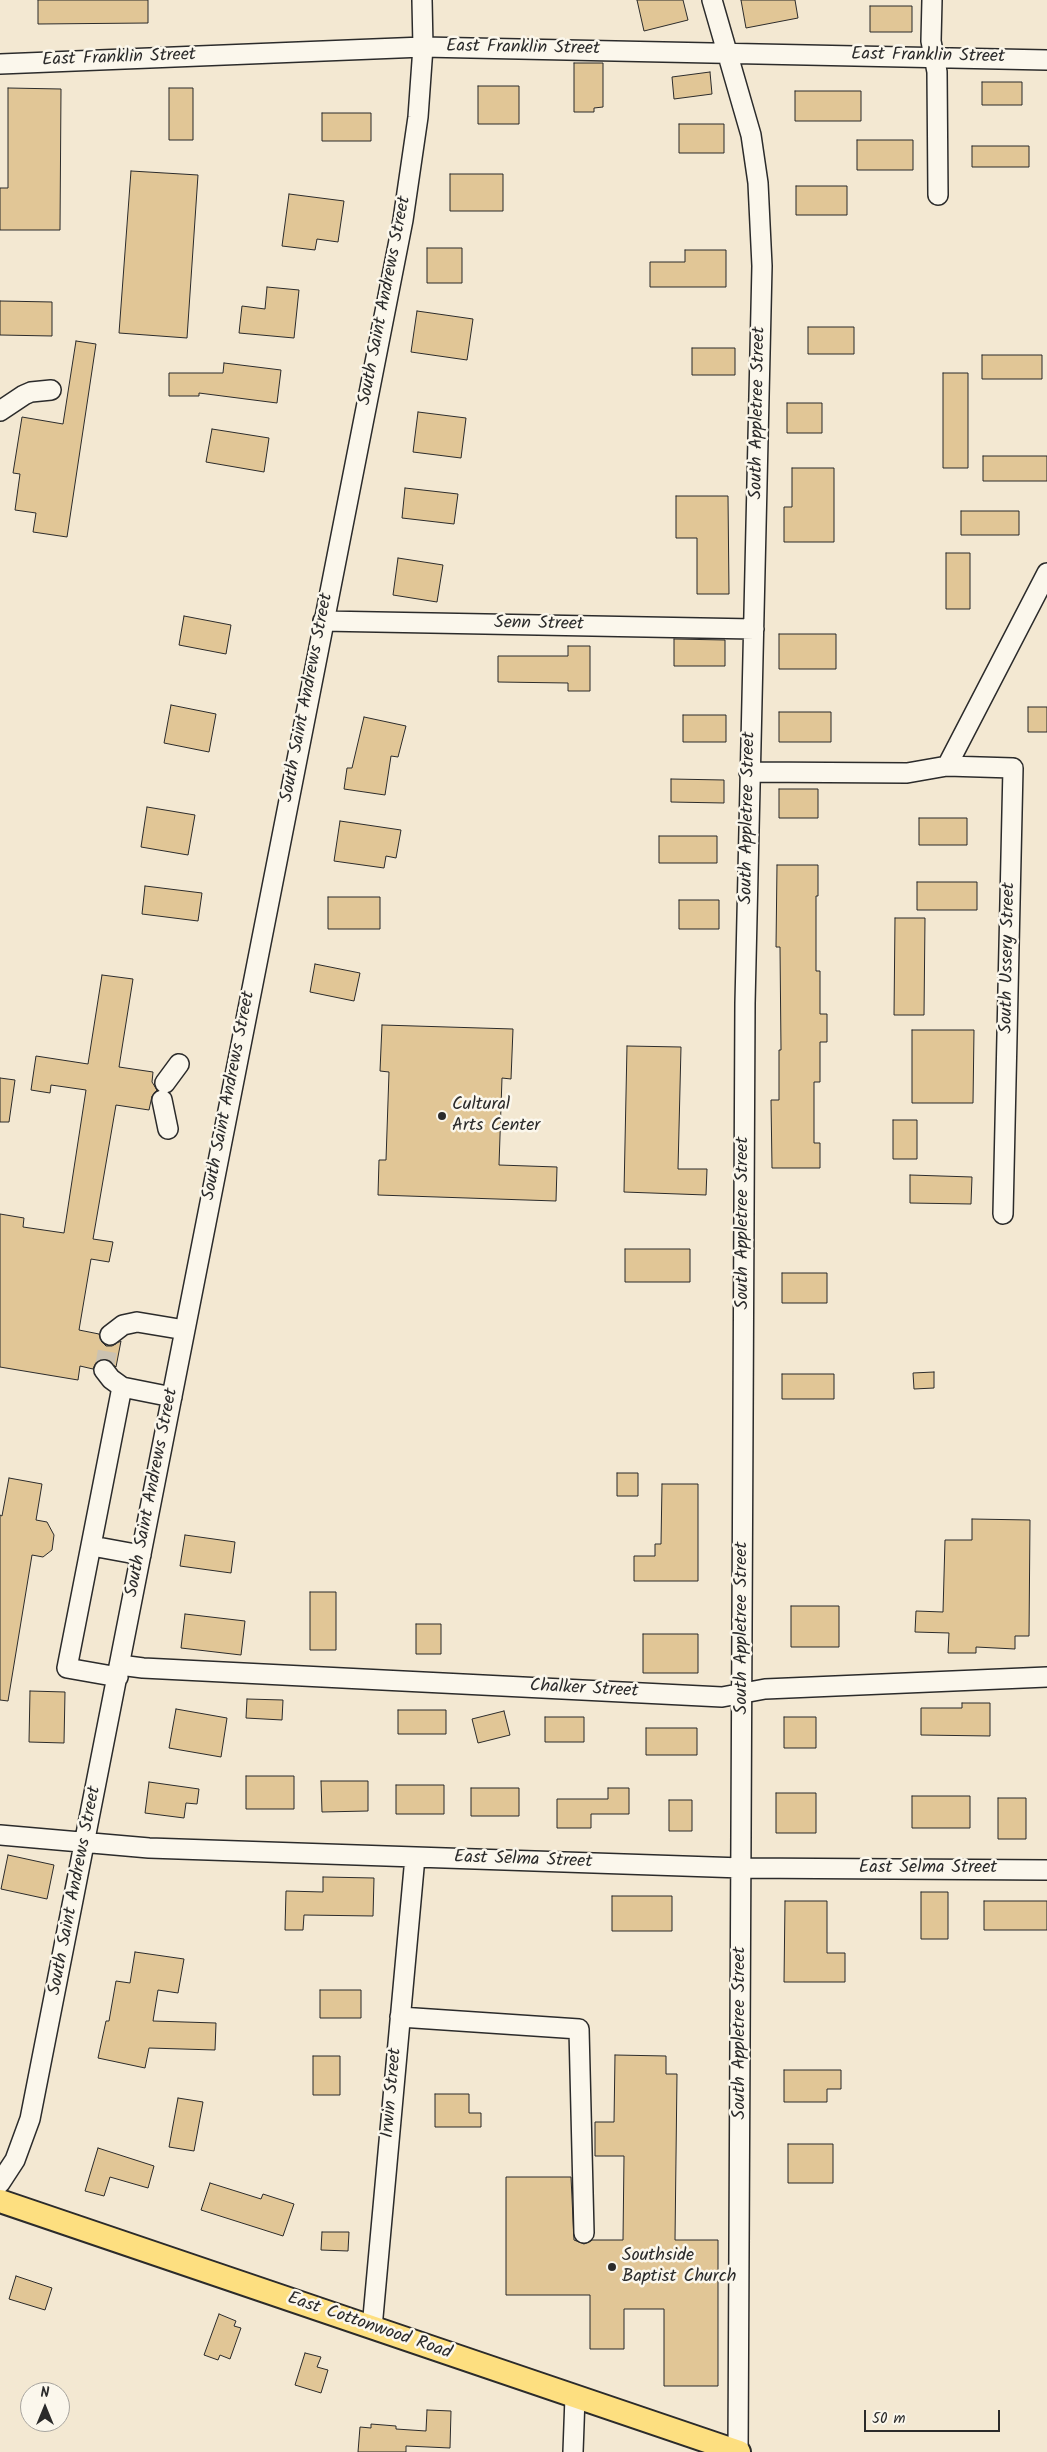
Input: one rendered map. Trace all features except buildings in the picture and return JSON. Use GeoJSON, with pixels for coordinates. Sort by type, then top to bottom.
{"type":"FeatureCollection","features":[{"type":"Feature","properties":{"kind":"main road","name":"East Cottonwood Road"},"geometry":{"type":"LineString","coordinates":[[0,2202],[738,2452]]}},
{"type":"Feature","properties":{"kind":"street","name":"South Saint Andrews Street"},"geometry":{"type":"LineString","coordinates":[[0,2183],[15,2160],[30,2119],[403,220],[418,117],[423,46],[422,0]]}},
{"type":"Feature","properties":{"kind":"street","name":"South Appletree Street"},"geometry":{"type":"LineString","coordinates":[[712,0],[751,135],[758,182],[762,276],[749,772],[745,1013],[738,2452]]}},
{"type":"Feature","properties":{"kind":"street"},"geometry":{"type":"LineString","coordinates":[[932,0],[931,41],[937,72],[938,195]]}},
{"type":"Feature","properties":{"kind":"street","name":"East Franklin Street"},"geometry":{"type":"LineString","coordinates":[[0,64],[423,46],[1047,60]]}},
{"type":"Feature","properties":{"kind":"street"},"geometry":{"type":"LineString","coordinates":[[0,411],[24,395],[51,390]]}},
{"type":"Feature","properties":{"kind":"street"},"geometry":{"type":"LineString","coordinates":[[947,766],[1047,573]]}},
{"type":"Feature","properties":{"kind":"street","name":"Senn Street"},"geometry":{"type":"LineString","coordinates":[[323,622],[754,629]]}},
{"type":"Feature","properties":{"kind":"street","name":"South Ussery Street"},"geometry":{"type":"LineString","coordinates":[[749,772],[907,773],[947,766],[1013,768],[1003,1214]]}},
{"type":"Feature","properties":{"kind":"street"},"geometry":{"type":"LineString","coordinates":[[168,1129],[163,1092],[179,1064]]}},
{"type":"Feature","properties":{"kind":"street"},"geometry":{"type":"LineString","coordinates":[[110,1335],[123,1325],[137,1322],[185,1330]]}},
{"type":"Feature","properties":{"kind":"street"},"geometry":{"type":"LineString","coordinates":[[104,1370],[110,1380],[122,1387],[172,1397]]}},
{"type":"Feature","properties":{"kind":"street"},"geometry":{"type":"LineString","coordinates":[[122,1387],[92,1546],[141,1555]]}},
{"type":"Feature","properties":{"kind":"street","name":"Chalker Street"},"geometry":{"type":"LineString","coordinates":[[92,1546],[67,1668],[119,1671],[143,1668],[722,1697],[765,1689],[1047,1677]]}},
{"type":"Feature","properties":{"kind":"street","name":"East Selma Street"},"geometry":{"type":"LineString","coordinates":[[0,1835],[149,1848],[742,1868],[1047,1870]]}},
{"type":"Feature","properties":{"kind":"street","name":"Irwin Street"},"geometry":{"type":"LineString","coordinates":[[372,2328],[415,1857]]}},
{"type":"Feature","properties":{"kind":"street"},"geometry":{"type":"LineString","coordinates":[[400,2017],[579,2029],[584,2232]]}},
{"type":"Feature","properties":{"kind":"street"},"geometry":{"type":"LineString","coordinates":[[573,2452],[575,2397]]}},
{"type":"Feature","properties":{"kind":"tunnel"},"geometry":{"type":"LineString","coordinates":[[104,1370],[110,1335]]}},
{"type":"Feature","properties":{"kind":"place","name":"Cultural Arts Center"},"geometry":{"type":"Point","coordinates":[442,1116]}},
{"type":"Feature","properties":{"kind":"place","name":"Southside Baptist Church"},"geometry":{"type":"Point","coordinates":[612,2267]}}]}
